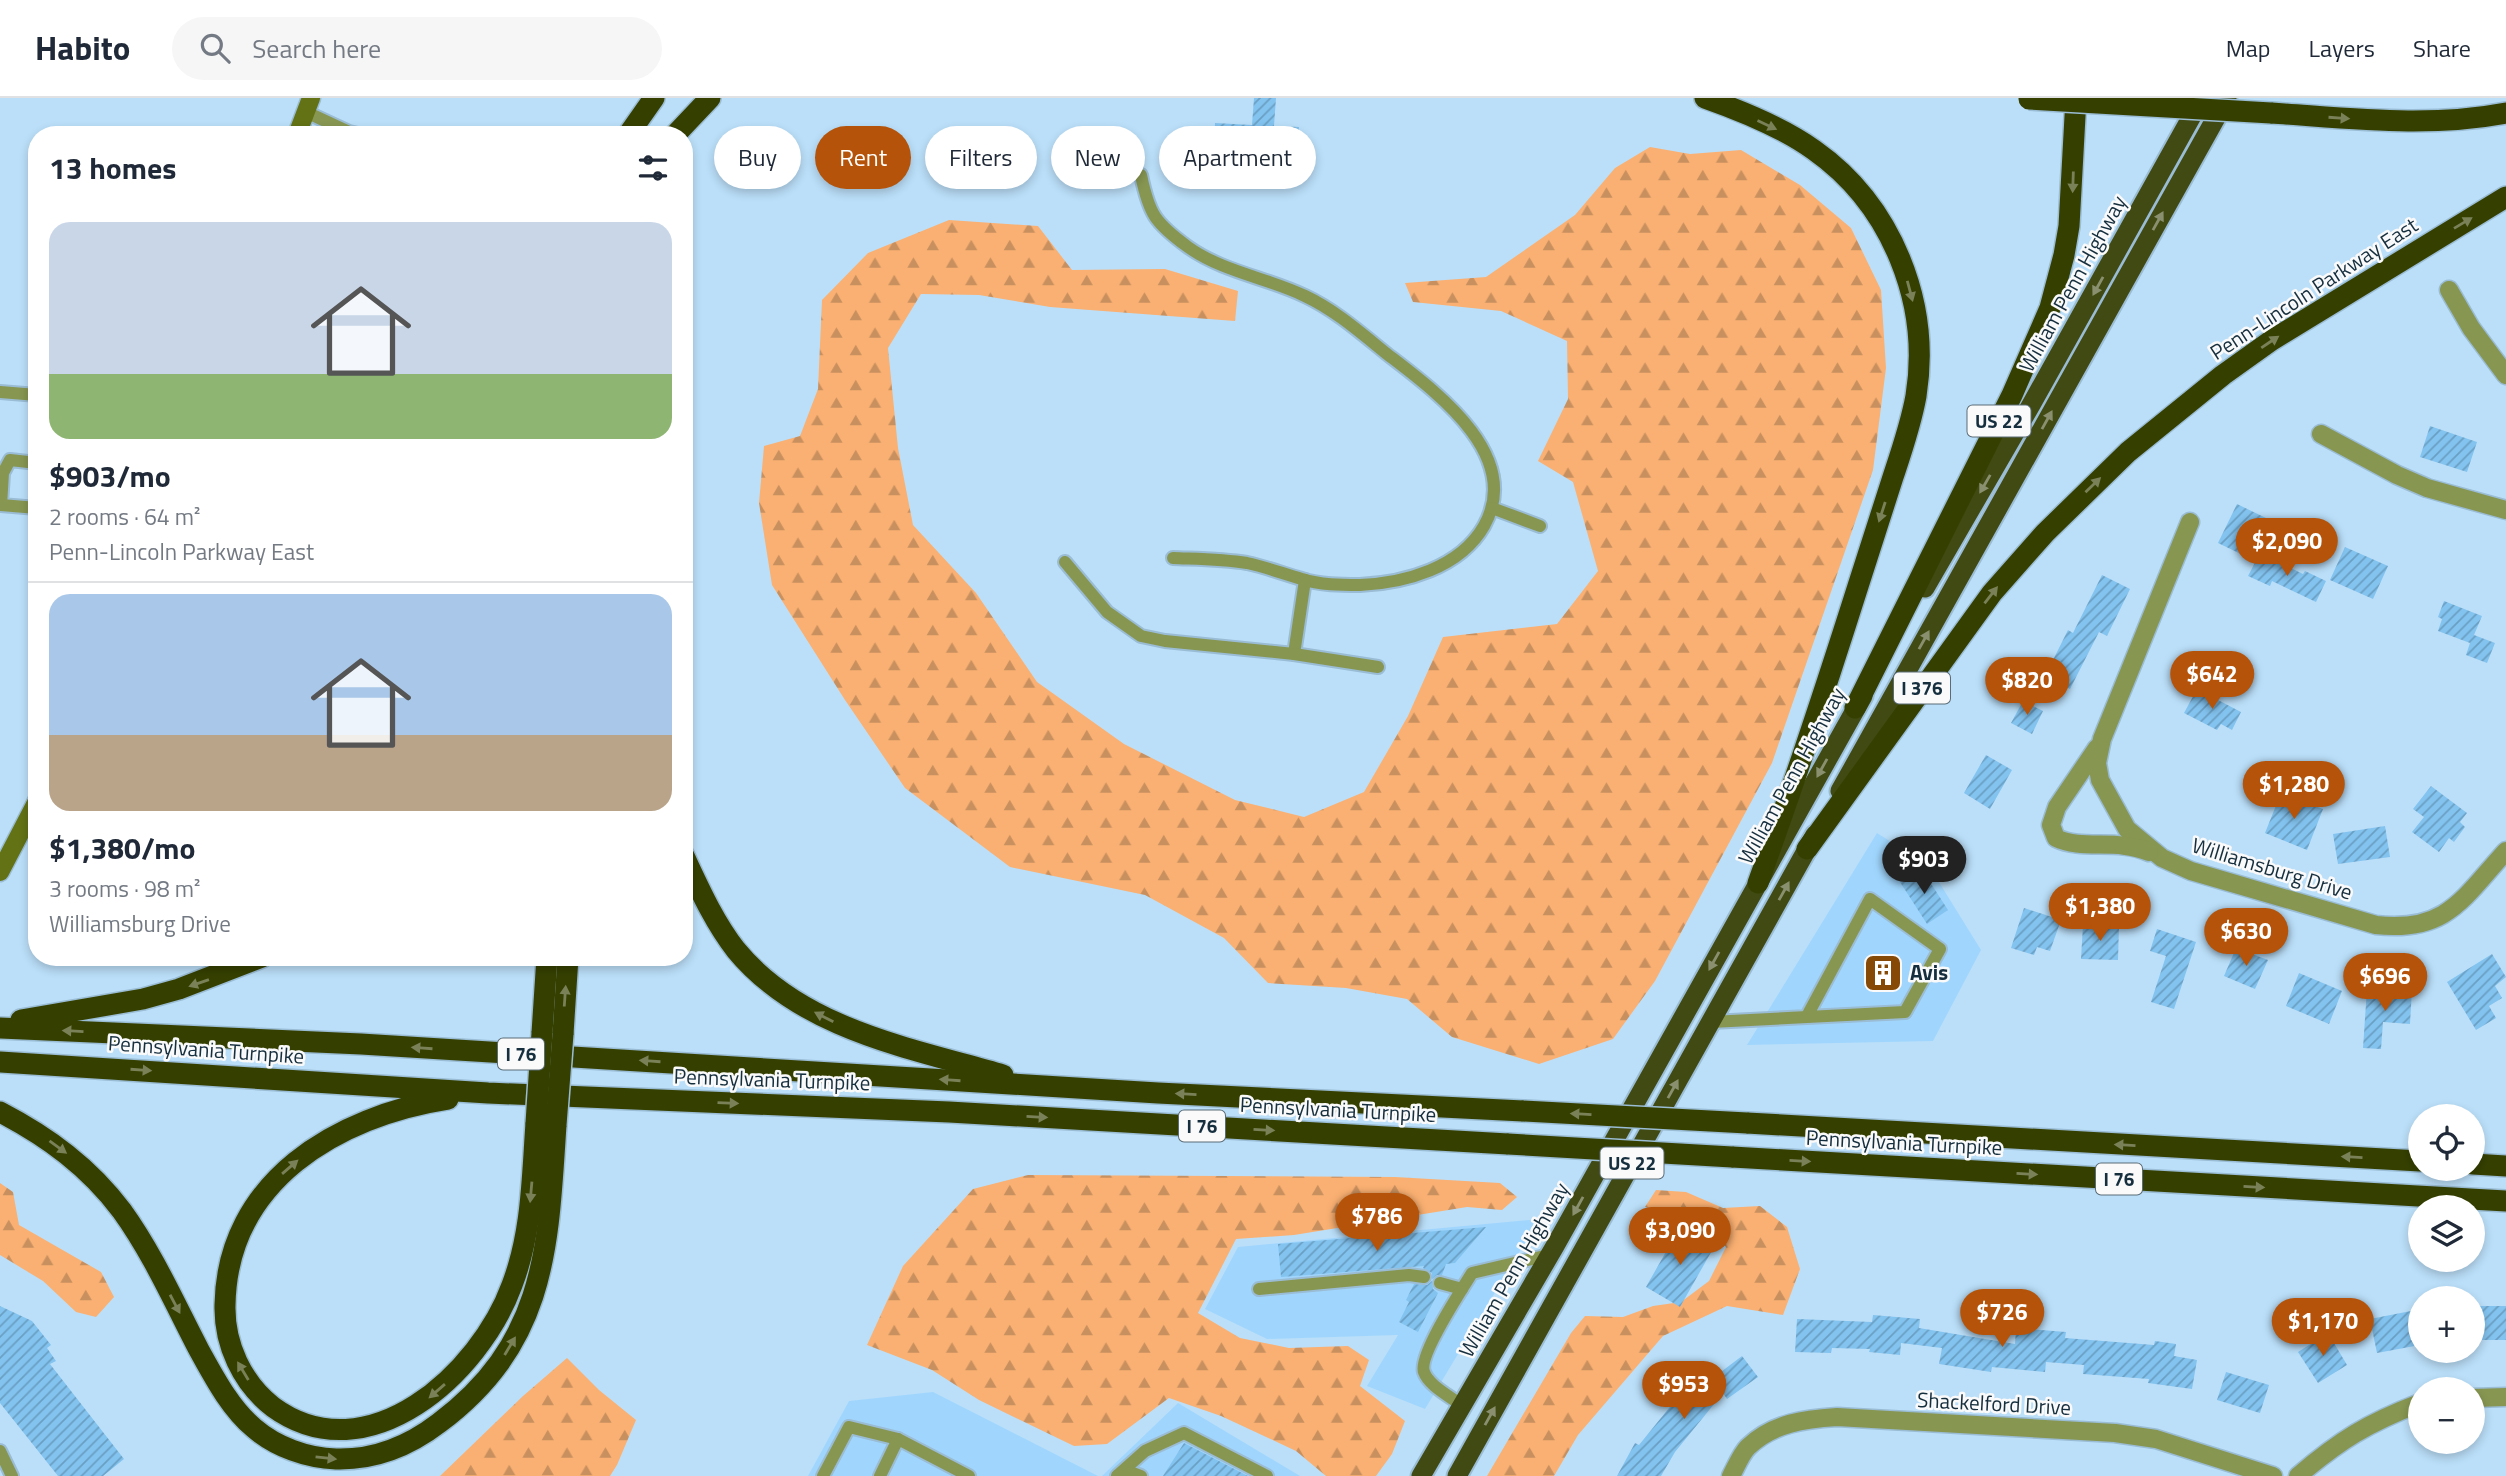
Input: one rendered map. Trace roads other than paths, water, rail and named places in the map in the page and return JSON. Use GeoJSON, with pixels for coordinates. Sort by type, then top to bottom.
{"type":"FeatureCollection","features":[{"type":"Feature","properties":{"kind":"highway"},"geometry":{"type":"LineString","coordinates":[[634,126],[654,98]]}},
{"type":"Feature","properties":{"kind":"highway"},"geometry":{"type":"LineString","coordinates":[[684,126],[710,98]]}},
{"type":"Feature","properties":{"kind":"highway"},"geometry":{"type":"LineString","coordinates":[[1705,98],[1796,139],[1845,176],[1873,210],[1896,249],[1911,292],[1919,336],[1919,377],[1906,436],[1793,787],[1758,883]]}},
{"type":"Feature","properties":{"kind":"highway"},"geometry":{"type":"LineString","coordinates":[[2018,98],[2420,121],[2454,120],[2506,113]]}},
{"type":"Feature","properties":{"kind":"highway","name":"US 22"},"geometry":{"type":"LineString","coordinates":[[1855,708],[2012,395],[2050,308],[2069,226],[2076,98]]}},
{"type":"Feature","properties":{"kind":"highway","name":"William Penn Highway"},"geometry":{"type":"LineString","coordinates":[[1421,1476],[1549,1255],[1855,708],[2031,405],[2202,98]]}},
{"type":"Feature","properties":{"kind":"highway","name":"William Penn Highway"},"geometry":{"type":"LineString","coordinates":[[1457,1476],[2227,98]]}},
{"type":"Feature","properties":{"kind":"highway","name":"Penn-Lincoln Parkway East"},"geometry":{"type":"LineString","coordinates":[[1807,849],[1977,613],[2017,562],[2128,452],[2223,375],[2319,310],[2506,197]]}},
{"type":"Feature","properties":{"kind":"highway"},"geometry":{"type":"LineString","coordinates":[[693,875],[736,950],[790,998],[836,1023],[862,1033],[1043,1086]]}},
{"type":"Feature","properties":{"kind":"highway"},"geometry":{"type":"LineString","coordinates":[[0,1026],[155,996],[240,966]]}},
{"type":"Feature","properties":{"kind":"highway"},"geometry":{"type":"LineString","coordinates":[[0,1112],[69,1154],[106,1189],[142,1244],[223,1392],[253,1428],[287,1448],[307,1455],[348,1460],[389,1452],[430,1430],[486,1380],[514,1339],[535,1293],[547,1244],[546,1124],[552,1033],[548,966]]}},
{"type":"Feature","properties":{"kind":"highway"},"geometry":{"type":"LineString","coordinates":[[552,1033],[566,966]]}},
{"type":"Feature","properties":{"kind":"highway","name":"Pennsylvania Turnpike"},"geometry":{"type":"LineString","coordinates":[[0,1026],[361,1044],[1043,1086],[2408,1160]]}},
{"type":"Feature","properties":{"kind":"highway","name":"Pennsylvania Turnpike"},"geometry":{"type":"LineString","coordinates":[[0,1062],[488,1093],[950,1112],[2506,1201]]}},
{"type":"Feature","properties":{"kind":"highway"},"geometry":{"type":"LineString","coordinates":[[488,1093],[402,1108],[352,1127],[312,1149],[293,1164],[276,1179],[252,1209],[235,1243],[228,1269],[225,1296],[227,1331],[237,1363],[246,1378],[285,1416],[330,1430],[362,1430],[380,1426],[416,1408],[435,1394],[465,1363],[502,1308],[519,1264],[546,1124]]}},
{"type":"Feature","properties":{"kind":"highway"},"geometry":{"type":"LineString","coordinates":[[2485,1165],[2506,1166]]}},
{"type":"Feature","properties":{"kind":"main road"},"geometry":{"type":"LineString","coordinates":[[301,126],[309,105]]}},
{"type":"Feature","properties":{"kind":"main road"},"geometry":{"type":"LineString","coordinates":[[0,872],[28,818]]}},
{"type":"Feature","properties":{"kind":"street"},"geometry":{"type":"LineString","coordinates":[[2449,290],[2471,328],[2506,375]]}},
{"type":"Feature","properties":{"kind":"street"},"geometry":{"type":"LineString","coordinates":[[2321,434],[2427,488],[2506,510]]}},
{"type":"Feature","properties":{"kind":"street","name":"Williamsburg Drive"},"geometry":{"type":"LineString","coordinates":[[2190,522],[2102,739],[2097,763],[2100,780],[2127,829],[2162,858],[2191,871],[2336,914],[2398,928],[2421,925],[2455,908],[2506,851]]}},
{"type":"Feature","properties":{"kind":"street"},"geometry":{"type":"LineString","coordinates":[[2102,739],[2057,807],[2051,825],[2056,838],[2070,844],[2121,844],[2162,858]]}},
{"type":"Feature","properties":{"kind":"street"},"geometry":{"type":"LineString","coordinates":[[2485,1398],[2506,1397]]}},
{"type":"Feature","properties":{"kind":"street"},"geometry":{"type":"LineString","coordinates":[[2298,1476],[2333,1446],[2376,1420],[2408,1408]]}},
{"type":"Feature","properties":{"kind":"street","name":"Shackelford Drive"},"geometry":{"type":"LineString","coordinates":[[1731,1476],[1746,1448],[1772,1430],[1802,1419],[1837,1417],[2115,1433],[2156,1439],[2273,1476]]}},
{"type":"Feature","properties":{"kind":"lane"},"geometry":{"type":"LineString","coordinates":[[309,105],[341,126]]}},
{"type":"Feature","properties":{"kind":"lane"},"geometry":{"type":"LineString","coordinates":[[1145,189],[1151,213],[1191,249],[1211,260],[1288,288],[1322,304],[1434,390],[1477,437],[1492,476],[1492,508],[1480,532],[1467,546],[1429,572],[1393,582],[1360,585],[1305,580],[1248,563],[1173,558]]}},
{"type":"Feature","properties":{"kind":"lane"},"geometry":{"type":"LineString","coordinates":[[0,392],[28,394]]}},
{"type":"Feature","properties":{"kind":"lane"},"geometry":{"type":"LineString","coordinates":[[28,462],[10,460],[3,473],[1,505],[28,507]]}},
{"type":"Feature","properties":{"kind":"lane"},"geometry":{"type":"LineString","coordinates":[[1492,508],[1540,526]]}},
{"type":"Feature","properties":{"kind":"lane"},"geometry":{"type":"LineString","coordinates":[[1065,562],[1107,612],[1141,636],[1378,667]]}},
{"type":"Feature","properties":{"kind":"lane"},"geometry":{"type":"LineString","coordinates":[[1294,654],[1305,580]]}},
{"type":"Feature","properties":{"kind":"lane"},"geometry":{"type":"LineString","coordinates":[[1711,1022],[1905,1012],[1940,949],[1870,899],[1807,1016]]}},
{"type":"Feature","properties":{"kind":"lane"},"geometry":{"type":"LineString","coordinates":[[1461,1405],[1433,1383],[1424,1372],[1423,1365],[1462,1289],[1472,1273],[1549,1255]]}},
{"type":"Feature","properties":{"kind":"lane"},"geometry":{"type":"LineString","coordinates":[[1259,1289],[1409,1275],[1424,1277]]}},
{"type":"Feature","properties":{"kind":"lane"},"geometry":{"type":"LineString","coordinates":[[1440,1283],[1462,1289]]}},
{"type":"Feature","properties":{"kind":"lane"},"geometry":{"type":"LineString","coordinates":[[823,1476],[849,1427],[898,1439],[969,1476]]}},
{"type":"Feature","properties":{"kind":"lane"},"geometry":{"type":"LineString","coordinates":[[1117,1475],[1145,1451],[1184,1433],[1267,1476]]}},
{"type":"Feature","properties":{"kind":"lane"},"geometry":{"type":"LineString","coordinates":[[880,1476],[898,1439]]}},
{"type":"Feature","properties":{"kind":"lane"},"geometry":{"type":"LineString","coordinates":[[0,1451],[12,1476]]}},
{"type":"Feature","properties":{"kind":"lane"},"geometry":{"type":"LineString","coordinates":[[1117,1475],[1133,1473],[1141,1476]]}},
{"type":"Feature","properties":{"kind":"place","name":"Avis"},"geometry":{"type":"Point","coordinates":[1883,973]}}]}
